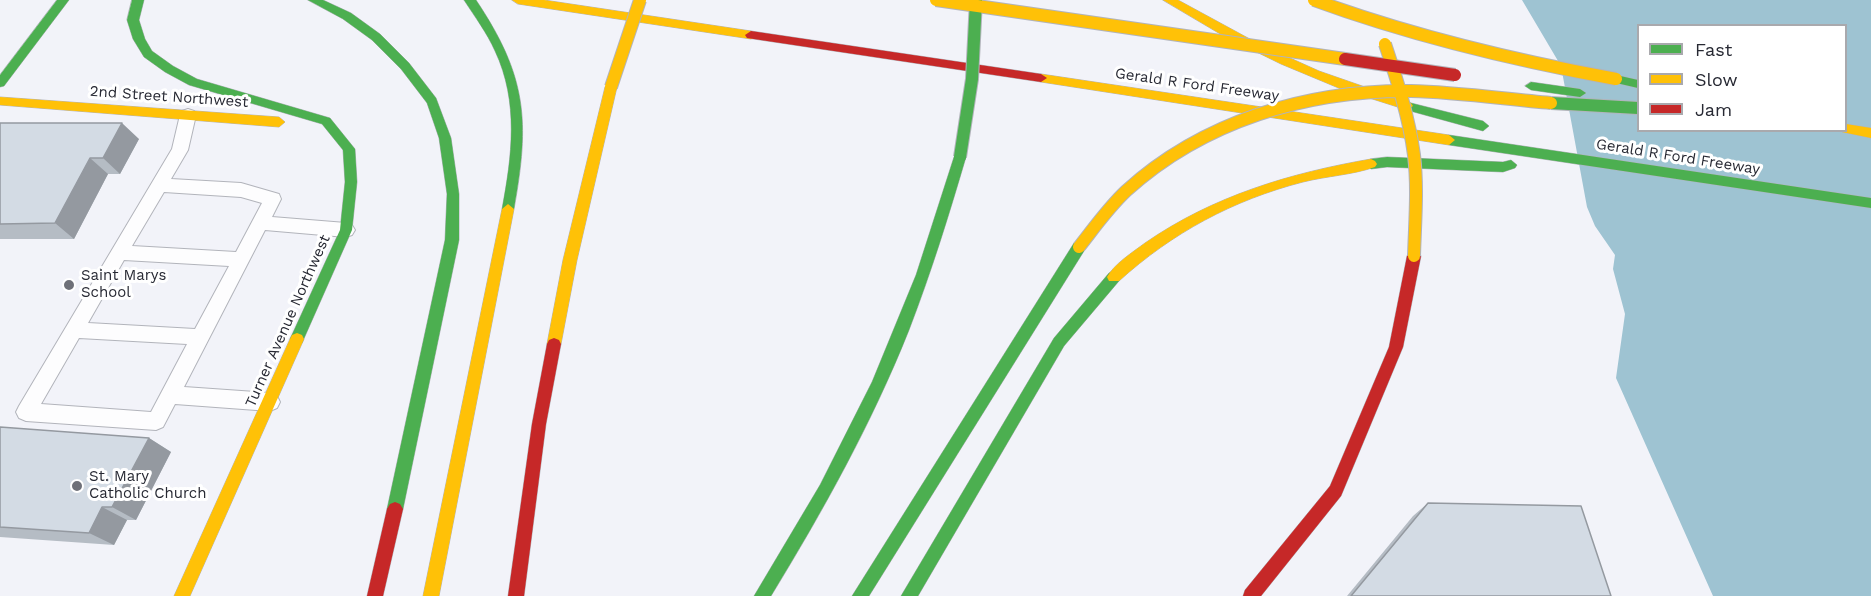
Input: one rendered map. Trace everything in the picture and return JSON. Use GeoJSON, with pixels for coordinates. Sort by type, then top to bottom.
{"type":"FeatureCollection","features":[{"type":"Feature","properties":{"kind":"main road"},"geometry":{"type":"LineString","coordinates":[[0,83],[63,0]]}},
{"type":"Feature","properties":{"kind":"main road","name":"Turner Avenue Northwest"},"geometry":{"type":"LineString","coordinates":[[138,0],[133,20],[139,39],[148,54],[192,82],[326,122],[349,149],[351,164],[346,230],[182,596]]}},
{"type":"Feature","properties":{"kind":"main road"},"geometry":{"type":"LineString","coordinates":[[314,0],[347,16],[376,37],[405,66],[432,101],[446,138],[453,194],[452,240],[421,393],[375,596]]}},
{"type":"Feature","properties":{"kind":"main road"},"geometry":{"type":"LineString","coordinates":[[431,596],[517,166],[519,106],[510,65],[489,24],[470,0]]}},
{"type":"Feature","properties":{"kind":"main road","name":"Gerald R Ford Freeway"},"geometry":{"type":"LineString","coordinates":[[518,0],[1871,203]]}},
{"type":"Feature","properties":{"kind":"main road"},"geometry":{"type":"LineString","coordinates":[[516,591],[538,424],[570,260],[611,87],[640,0]]}},
{"type":"Feature","properties":{"kind":"main road"},"geometry":{"type":"LineString","coordinates":[[936,0],[1473,77]]}},
{"type":"Feature","properties":{"kind":"main road"},"geometry":{"type":"LineString","coordinates":[[762,596],[804,532],[865,417],[924,280],[949,203],[970,107],[975,59],[975,0]]}},
{"type":"Feature","properties":{"kind":"main road"},"geometry":{"type":"LineString","coordinates":[[1169,0],[1209,26],[1271,55],[1352,88],[1503,132],[1551,155]]}},
{"type":"Feature","properties":{"kind":"main road"},"geometry":{"type":"LineString","coordinates":[[1314,0],[1409,34],[1457,47],[1530,64],[1637,84]]}},
{"type":"Feature","properties":{"kind":"main road"},"geometry":{"type":"LineString","coordinates":[[1251,596],[1336,491],[1396,347],[1414,256],[1416,201],[1413,143],[1403,96],[1385,44],[1360,0]]}},
{"type":"Feature","properties":{"kind":"main road"},"geometry":{"type":"LineString","coordinates":[[1520,84],[1637,101]]}},
{"type":"Feature","properties":{"kind":"main road"},"geometry":{"type":"LineString","coordinates":[[860,596],[1079,247],[1125,193],[1171,155],[1212,132],[1254,115],[1311,99],[1353,93],[1423,91],[1568,107],[1637,108]]}},
{"type":"Feature","properties":{"kind":"main road","name":"2nd Street Northwest"},"geometry":{"type":"LineString","coordinates":[[0,101],[302,124],[335,132]]}},
{"type":"Feature","properties":{"kind":"main road"},"geometry":{"type":"LineString","coordinates":[[1847,129],[1871,133]]}},
{"type":"Feature","properties":{"kind":"main road"},"geometry":{"type":"LineString","coordinates":[[909,596],[1059,342],[1100,291],[1137,254],[1190,221],[1246,196],[1323,171],[1387,162],[1503,167],[1551,155]]}},
{"type":"Feature","properties":{"kind":"lane"},"geometry":{"type":"LineString","coordinates":[[159,185],[242,190],[273,199],[156,422],[26,412],[119,253],[159,185],[180,150],[188,115]]}},
{"type":"Feature","properties":{"kind":"lane"},"geometry":{"type":"LineString","coordinates":[[261,224],[346,230]]}},
{"type":"Feature","properties":{"kind":"lane"},"geometry":{"type":"LineString","coordinates":[[119,253],[241,259]]}},
{"type":"Feature","properties":{"kind":"lane"},"geometry":{"type":"LineString","coordinates":[[74,330],[200,338]]}},
{"type":"Feature","properties":{"kind":"lane"},"geometry":{"type":"LineString","coordinates":[[170,395],[270,402]]}},
{"type":"Feature","properties":{"kind":"water"},"geometry":{"type":"Polygon","coordinates":[[[1522,0],[1871,0],[1871,596],[1713,596],[1616,378],[1625,314],[1613,269],[1615,255],[1595,226],[1587,207],[1561,66],[1522,0]]]}},
{"type":"Feature","properties":{"kind":"building"},"geometry":{"type":"Polygon","coordinates":[[[0,123],[122,123],[103,158],[90,158],[55,223],[0,224],[0,123]]]}},
{"type":"Feature","properties":{"kind":"building","name":"St. Mary Catholic Church"},"geometry":{"type":"Polygon","coordinates":[[[0,427],[149,438],[112,507],[102,507],[89,533],[0,527],[0,427]]]}},
{"type":"Feature","properties":{"kind":"building"},"geometry":{"type":"Polygon","coordinates":[[[1428,503],[1581,506],[1611,596],[1351,596],[1428,503]]]}},
{"type":"Feature","properties":{"kind":"traffic: fast"},"geometry":{"type":"LineString","coordinates":[[0,83],[63,0]]}},
{"type":"Feature","properties":{"kind":"traffic: fast"},"geometry":{"type":"LineString","coordinates":[[138,0],[133,20],[139,39],[148,54],[169,69],[193,82],[326,121],[349,149],[351,182],[346,230],[297,339]]}},
{"type":"Feature","properties":{"kind":"traffic: fast"},"geometry":{"type":"LineString","coordinates":[[314,0],[347,16],[376,37],[405,66],[432,101],[445,138],[453,194],[452,240],[395,509]]}},
{"type":"Feature","properties":{"kind":"traffic: fast"},"geometry":{"type":"LineString","coordinates":[[470,0],[488,26],[501,51],[516,99],[517,150],[508,209]]}},
{"type":"Feature","properties":{"kind":"traffic: fast"},"geometry":{"type":"LineString","coordinates":[[960,157],[972,79],[976,0]]}},
{"type":"Feature","properties":{"kind":"traffic: fast"},"geometry":{"type":"LineString","coordinates":[[1616,79],[1637,84]]}},
{"type":"Feature","properties":{"kind":"traffic: fast"},"geometry":{"type":"LineString","coordinates":[[1531,86],[1580,93]]}},
{"type":"Feature","properties":{"kind":"traffic: fast"},"geometry":{"type":"LineString","coordinates":[[1551,103],[1637,108]]}},
{"type":"Feature","properties":{"kind":"traffic: fast"},"geometry":{"type":"LineString","coordinates":[[1407,106],[1483,126]]}},
{"type":"Feature","properties":{"kind":"traffic: fast"},"geometry":{"type":"LineString","coordinates":[[1449,140],[1871,203]]}},
{"type":"Feature","properties":{"kind":"traffic: fast"},"geometry":{"type":"LineString","coordinates":[[762,596],[825,490],[878,384],[923,275],[960,157]]}},
{"type":"Feature","properties":{"kind":"traffic: fast"},"geometry":{"type":"LineString","coordinates":[[1371,164],[1387,162],[1503,167],[1511,165]]}},
{"type":"Feature","properties":{"kind":"traffic: fast"},"geometry":{"type":"LineString","coordinates":[[860,596],[1079,247]]}},
{"type":"Feature","properties":{"kind":"traffic: fast"},"geometry":{"type":"LineString","coordinates":[[909,596],[1059,342],[1114,277]]}},
{"type":"Feature","properties":{"kind":"traffic: slow"},"geometry":{"type":"LineString","coordinates":[[518,0],[751,35]]}},
{"type":"Feature","properties":{"kind":"traffic: slow"},"geometry":{"type":"LineString","coordinates":[[611,87],[640,0]]}},
{"type":"Feature","properties":{"kind":"traffic: slow"},"geometry":{"type":"LineString","coordinates":[[936,0],[1345,59]]}},
{"type":"Feature","properties":{"kind":"traffic: slow"},"geometry":{"type":"LineString","coordinates":[[1169,0],[1285,61],[1345,86],[1407,106]]}},
{"type":"Feature","properties":{"kind":"traffic: slow"},"geometry":{"type":"LineString","coordinates":[[1314,0],[1388,26],[1463,47],[1616,79]]}},
{"type":"Feature","properties":{"kind":"traffic: slow"},"geometry":{"type":"LineString","coordinates":[[1385,44],[1406,113],[1414,155],[1416,192],[1414,256]]}},
{"type":"Feature","properties":{"kind":"traffic: slow"},"geometry":{"type":"LineString","coordinates":[[1041,78],[1449,140]]}},
{"type":"Feature","properties":{"kind":"traffic: slow"},"geometry":{"type":"LineString","coordinates":[[554,344],[570,260],[611,87]]}},
{"type":"Feature","properties":{"kind":"traffic: slow"},"geometry":{"type":"LineString","coordinates":[[1079,247],[1119,198],[1156,166],[1188,145],[1258,114],[1296,103],[1372,92],[1445,93],[1551,103]]}},
{"type":"Feature","properties":{"kind":"traffic: slow"},"geometry":{"type":"LineString","coordinates":[[0,101],[279,122]]}},
{"type":"Feature","properties":{"kind":"traffic: slow"},"geometry":{"type":"LineString","coordinates":[[1847,129],[1871,133]]}},
{"type":"Feature","properties":{"kind":"traffic: slow"},"geometry":{"type":"LineString","coordinates":[[1114,277],[1141,253],[1170,233],[1234,200],[1302,178],[1371,164]]}},
{"type":"Feature","properties":{"kind":"traffic: slow"},"geometry":{"type":"LineString","coordinates":[[431,596],[508,209]]}},
{"type":"Feature","properties":{"kind":"traffic: slow"},"geometry":{"type":"LineString","coordinates":[[182,596],[297,339]]}},
{"type":"Feature","properties":{"kind":"traffic: jam"},"geometry":{"type":"LineString","coordinates":[[751,35],[1041,78]]}},
{"type":"Feature","properties":{"kind":"traffic: jam"},"geometry":{"type":"LineString","coordinates":[[1345,59],[1455,75]]}},
{"type":"Feature","properties":{"kind":"traffic: jam"},"geometry":{"type":"LineString","coordinates":[[1251,596],[1336,491],[1396,347],[1414,256]]}},
{"type":"Feature","properties":{"kind":"traffic: jam"},"geometry":{"type":"LineString","coordinates":[[516,596],[539,424],[554,344]]}},
{"type":"Feature","properties":{"kind":"traffic: jam"},"geometry":{"type":"LineString","coordinates":[[375,596],[395,509]]}},
{"type":"Feature","properties":{"kind":"place","name":"Saint Marys School"},"geometry":{"type":"Point","coordinates":[69,285]}},
{"type":"Feature","properties":{"kind":"place","name":"St. Mary Catholic Church"},"geometry":{"type":"Point","coordinates":[77,486]}}]}
